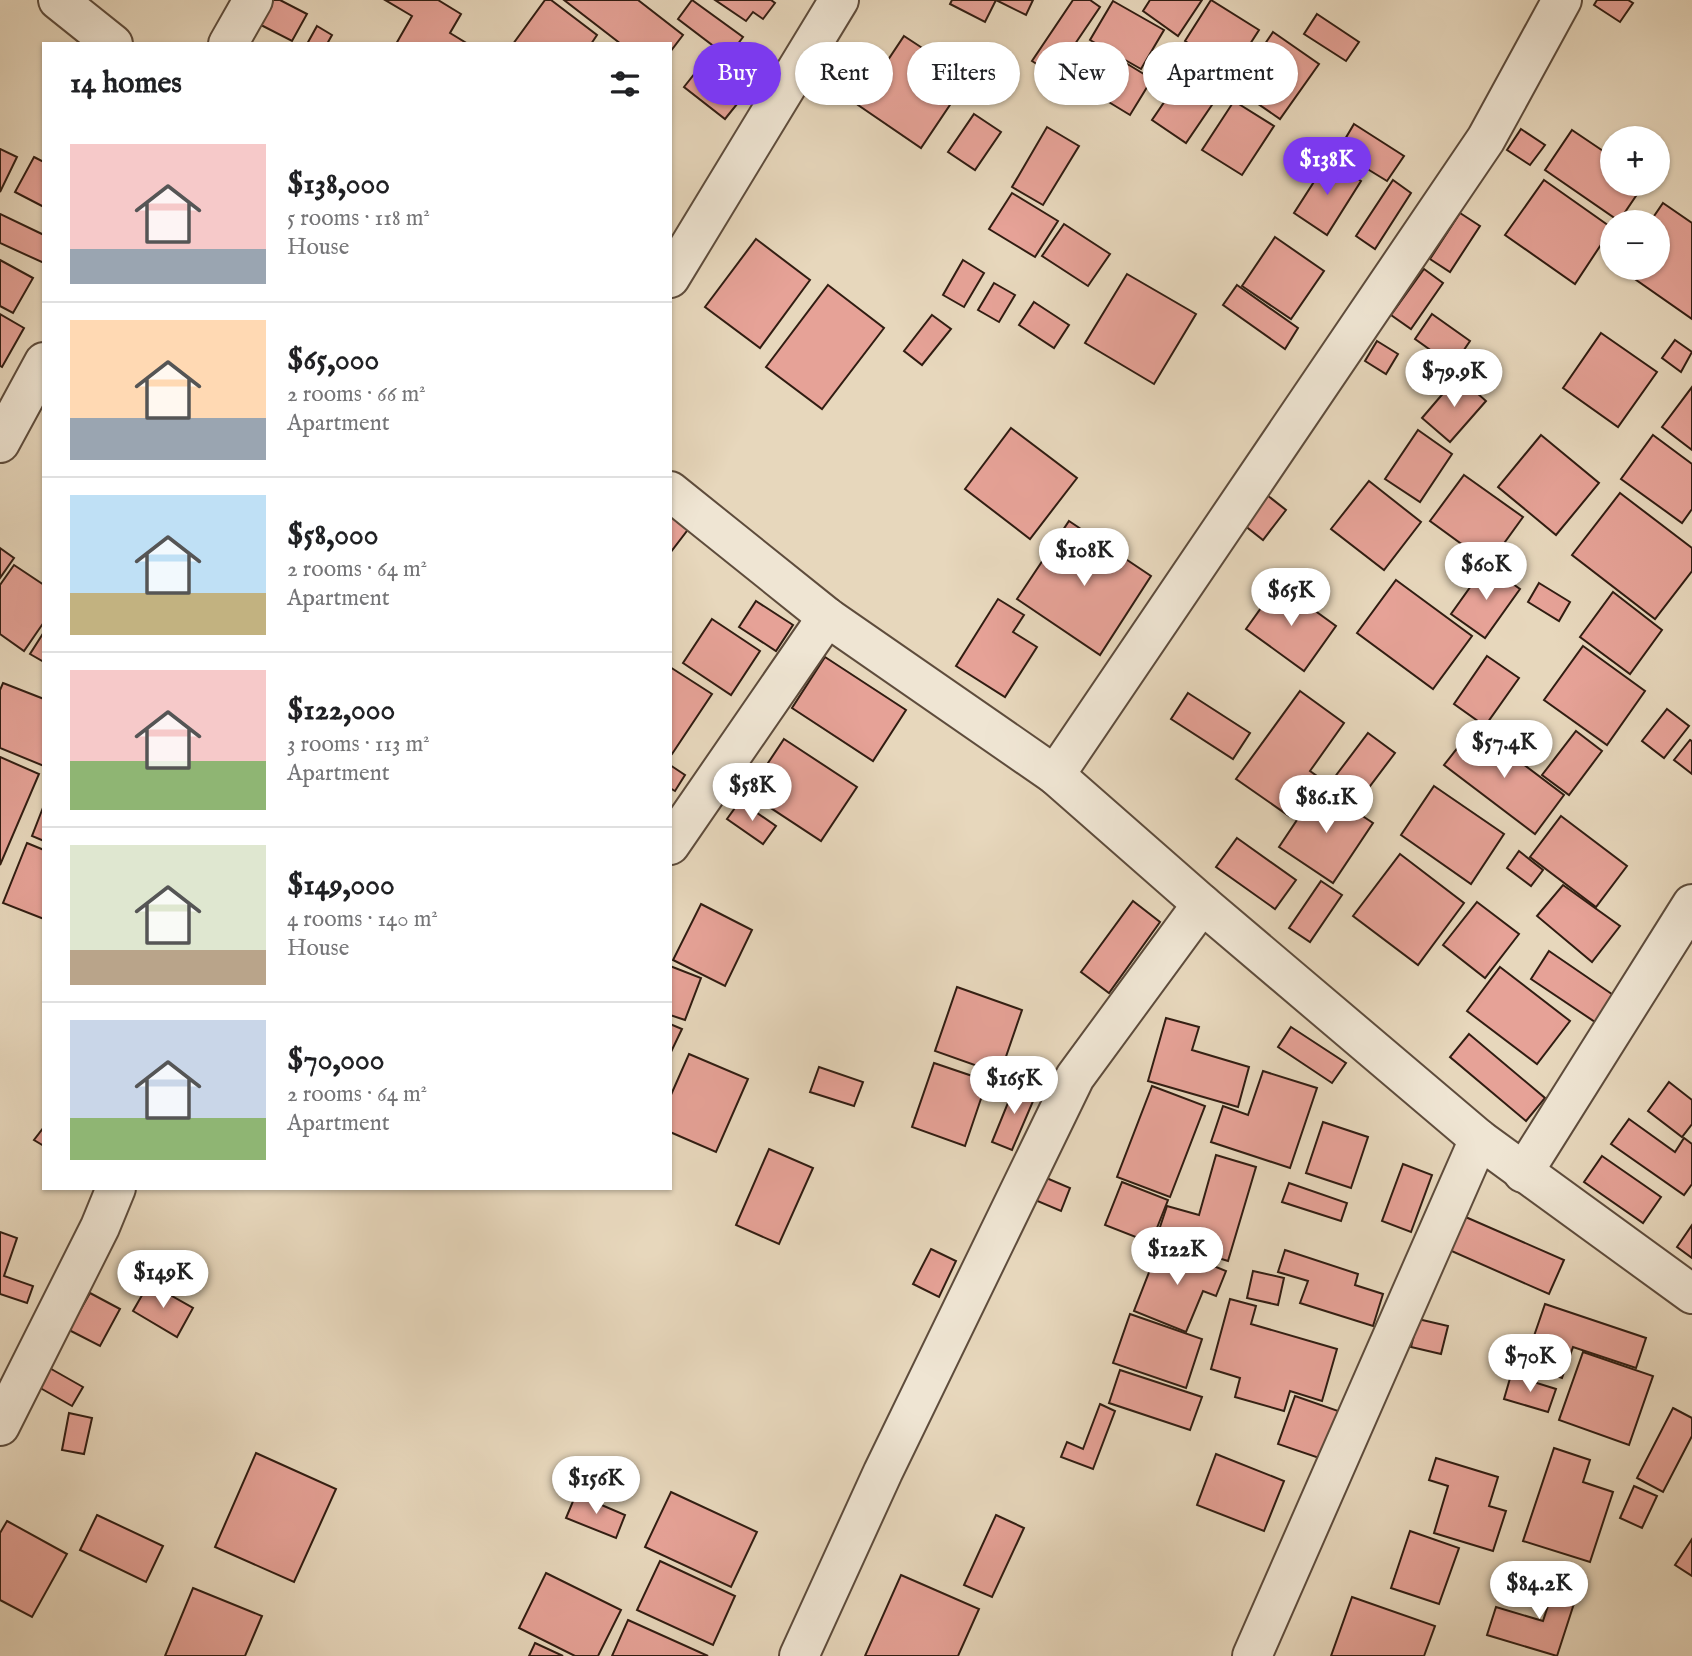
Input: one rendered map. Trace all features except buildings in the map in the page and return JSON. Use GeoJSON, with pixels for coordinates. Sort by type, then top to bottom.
{"type":"FeatureCollection","features":[{"type":"Feature","properties":{"kind":"street"},"geometry":{"type":"LineString","coordinates":[[58,0],[110,42]]}},
{"type":"Feature","properties":{"kind":"street"},"geometry":{"type":"LineString","coordinates":[[229,42],[253,0]]}},
{"type":"Feature","properties":{"kind":"street"},"geometry":{"type":"LineString","coordinates":[[672,275],[839,0]]}},
{"type":"Feature","properties":{"kind":"street"},"geometry":{"type":"LineString","coordinates":[[1055,775],[1486,139],[1562,0]]}},
{"type":"Feature","properties":{"kind":"street"},"geometry":{"type":"LineString","coordinates":[[0,443],[42,366]]}},
{"type":"Feature","properties":{"kind":"street"},"geometry":{"type":"LineString","coordinates":[[672,493],[827,617],[1055,775],[1202,904],[1479,1139],[1692,1294]]}},
{"type":"Feature","properties":{"kind":"street"},"geometry":{"type":"LineString","coordinates":[[672,842],[827,617]]}},
{"type":"Feature","properties":{"kind":"street"},"geometry":{"type":"LineString","coordinates":[[799,1656],[883,1472],[1075,1077],[1202,904]]}},
{"type":"Feature","properties":{"kind":"street"},"geometry":{"type":"LineString","coordinates":[[1523,1173],[1692,904]]}},
{"type":"Feature","properties":{"kind":"street"},"geometry":{"type":"LineString","coordinates":[[1251,1656],[1479,1139]]}},
{"type":"Feature","properties":{"kind":"street"},"geometry":{"type":"LineString","coordinates":[[0,1426],[100,1227],[115,1190]]}}]}
